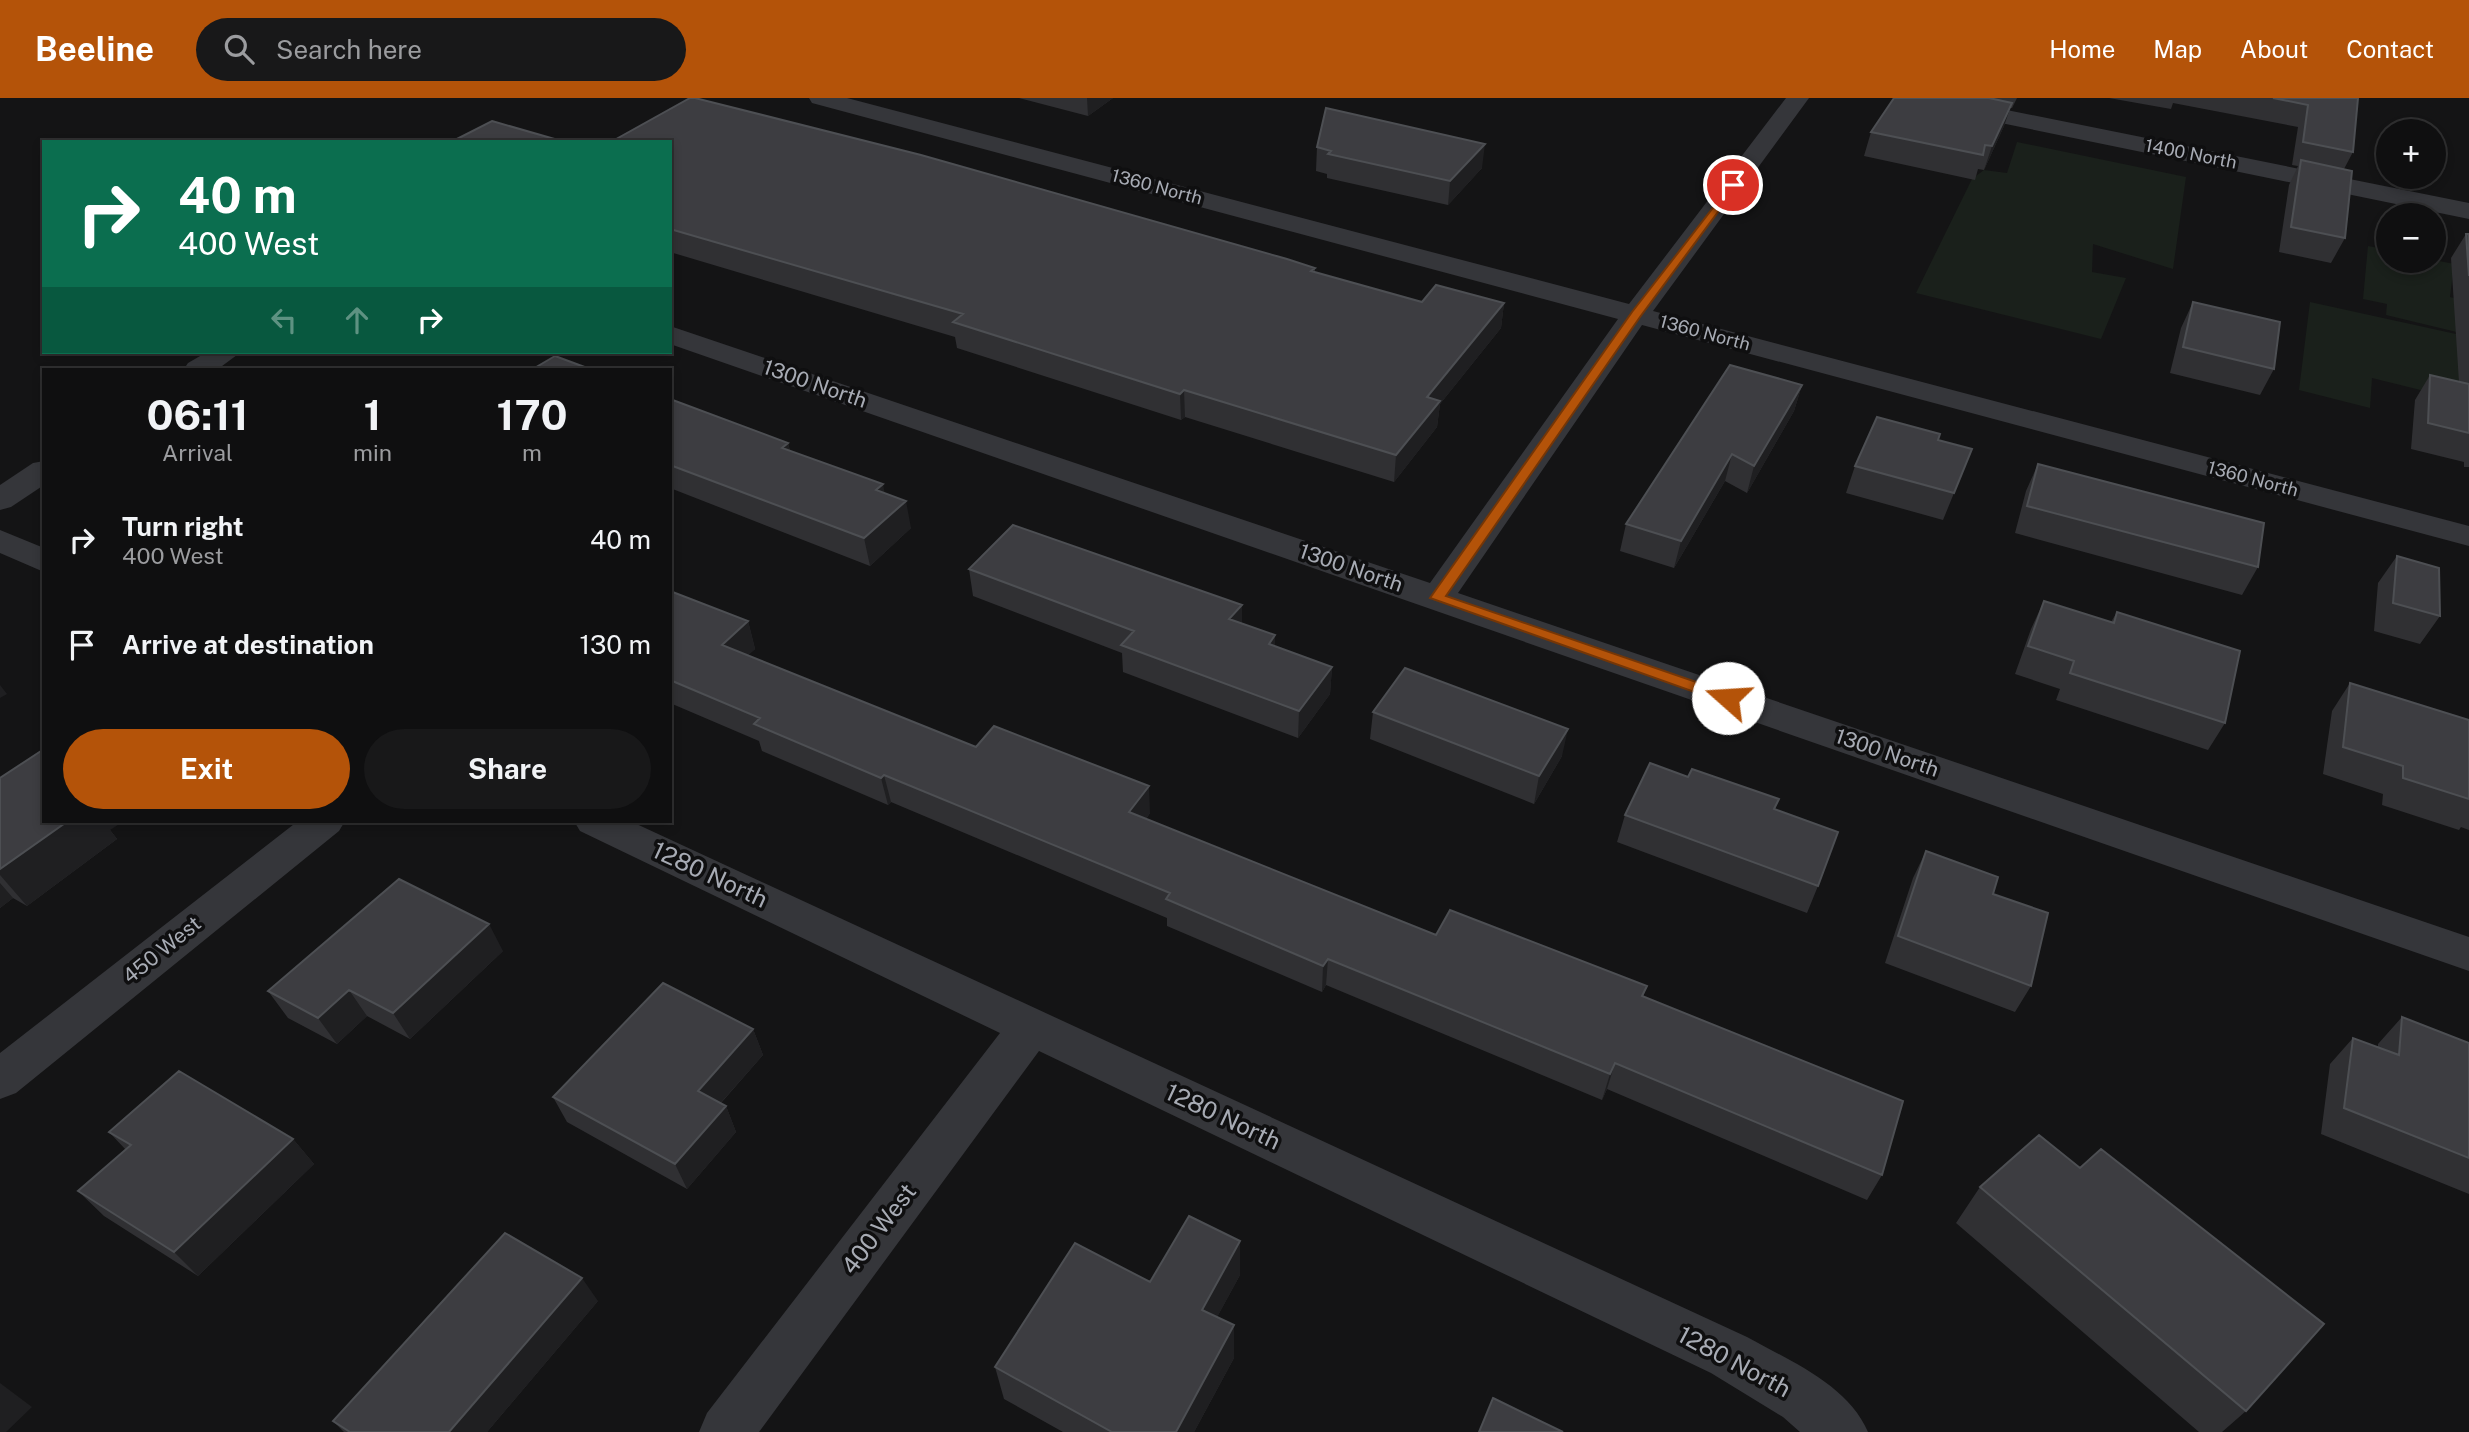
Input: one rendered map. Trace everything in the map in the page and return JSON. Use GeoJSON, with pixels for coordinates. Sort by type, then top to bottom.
{"type":"FeatureCollection","features":[{"type":"Feature","properties":{"kind":"street","name":"1360 North"},"geometry":{"type":"LineString","coordinates":[[820,98],[2469,536]]}},
{"type":"Feature","properties":{"kind":"street"},"geometry":{"type":"LineString","coordinates":[[1437,598],[1636,314],[1798,98]]}},
{"type":"Feature","properties":{"kind":"street","name":"1400 North"},"geometry":{"type":"LineString","coordinates":[[1913,98],[2469,211]]}},
{"type":"Feature","properties":{"kind":"street","name":"1300 North"},"geometry":{"type":"LineString","coordinates":[[672,335],[2469,954]]}},
{"type":"Feature","properties":{"kind":"street"},"geometry":{"type":"LineString","coordinates":[[200,368],[224,354]]}},
{"type":"Feature","properties":{"kind":"street"},"geometry":{"type":"LineString","coordinates":[[0,500],[42,471]]}},
{"type":"Feature","properties":{"kind":"street"},"geometry":{"type":"LineString","coordinates":[[0,540],[42,560]]}},
{"type":"Feature","properties":{"kind":"street","name":"450 West"},"geometry":{"type":"LineString","coordinates":[[0,1079],[322,823]]}},
{"type":"Feature","properties":{"kind":"street","name":"1280 North"},"geometry":{"type":"LineString","coordinates":[[598,823],[1728,1355],[1802,1398],[1840,1432]]}},
{"type":"Feature","properties":{"kind":"street","name":"400 West"},"geometry":{"type":"LineString","coordinates":[[726,1432],[1031,1027]]}},
{"type":"Feature","properties":{"kind":"shaded area"},"geometry":{"type":"Polygon","coordinates":[[[2017,142],[2186,177],[2173,269],[2093,244],[2092,272],[2126,278],[2101,339],[1916,293],[1972,179],[1984,170],[2007,173],[2017,142]]]}},
{"type":"Feature","properties":{"kind":"shaded area"},"geometry":{"type":"Polygon","coordinates":[[[2368,246],[2376,248],[2376,273],[2446,273],[2446,262],[2454,264],[2450,297],[2469,302],[2469,335],[2386,315],[2387,304],[2363,299],[2368,246]]]}},
{"type":"Feature","properties":{"kind":"shaded area"},"geometry":{"type":"Polygon","coordinates":[[[2310,302],[2456,334],[2469,402],[2372,378],[2370,408],[2299,390],[2310,302]]]}},
{"type":"Feature","properties":{"kind":"building"},"geometry":{"type":"Polygon","coordinates":[[[690,98],[695,98],[921,155],[1287,259],[1315,268],[1311,271],[1422,302],[1436,285],[1504,303],[1427,397],[1440,401],[1396,455],[1184,390],[1180,394],[953,322],[963,314],[672,230],[672,140],[615,140],[690,98]]]}},
{"type":"Feature","properties":{"kind":"building"},"geometry":{"type":"Polygon","coordinates":[[[1894,98],[1989,98],[2012,103],[1992,146],[1985,145],[1983,155],[1871,132],[1894,98]]]}},
{"type":"Feature","properties":{"kind":"building"},"geometry":{"type":"Polygon","coordinates":[[[2273,98],[2358,98],[2353,152],[2303,142],[2308,105],[2273,98]]]}},
{"type":"Feature","properties":{"kind":"building"},"geometry":{"type":"Polygon","coordinates":[[[1326,108],[1485,144],[1450,181],[1328,154],[1331,151],[1317,147],[1326,108]]]}},
{"type":"Feature","properties":{"kind":"building"},"geometry":{"type":"Polygon","coordinates":[[[492,121],[558,140],[455,140],[492,121]]]}},
{"type":"Feature","properties":{"kind":"building"},"geometry":{"type":"Polygon","coordinates":[[[2301,160],[2352,171],[2345,238],[2291,227],[2301,160]]]}},
{"type":"Feature","properties":{"kind":"building"},"geometry":{"type":"Polygon","coordinates":[[[2466,234],[2469,234],[2469,276],[2466,234]]]}},
{"type":"Feature","properties":{"kind":"building"},"geometry":{"type":"Polygon","coordinates":[[[2193,302],[2280,322],[2274,369],[2183,347],[2193,302]]]}},
{"type":"Feature","properties":{"kind":"building"},"geometry":{"type":"Polygon","coordinates":[[[555,356],[587,368],[535,368],[555,356]]]}},
{"type":"Feature","properties":{"kind":"building"},"geometry":{"type":"Polygon","coordinates":[[[1730,365],[1802,385],[1754,466],[1732,454],[1681,541],[1626,524],[1730,365]]]}},
{"type":"Feature","properties":{"kind":"building"},"geometry":{"type":"Polygon","coordinates":[[[2430,375],[2469,384],[2469,433],[2428,423],[2430,375]]]}},
{"type":"Feature","properties":{"kind":"building"},"geometry":{"type":"Polygon","coordinates":[[[672,400],[788,443],[782,448],[883,484],[876,490],[906,501],[864,538],[672,466],[672,400]]]}},
{"type":"Feature","properties":{"kind":"building"},"geometry":{"type":"Polygon","coordinates":[[[1877,417],[1940,434],[1938,440],[1972,449],[1954,493],[1855,466],[1877,417]]]}},
{"type":"Feature","properties":{"kind":"building"},"geometry":{"type":"Polygon","coordinates":[[[2038,464],[2264,523],[2258,567],[2027,506],[2038,464]]]}},
{"type":"Feature","properties":{"kind":"building"},"geometry":{"type":"Polygon","coordinates":[[[1013,525],[1242,605],[1229,619],[1275,635],[1269,644],[1332,667],[1299,711],[1121,645],[1134,631],[969,569],[1013,525]]]}},
{"type":"Feature","properties":{"kind":"building"},"geometry":{"type":"Polygon","coordinates":[[[2397,556],[2439,568],[2440,616],[2393,603],[2397,556]]]}},
{"type":"Feature","properties":{"kind":"building"},"geometry":{"type":"Polygon","coordinates":[[[672,592],[748,621],[722,645],[976,747],[994,726],[1149,786],[1129,812],[1436,935],[1450,910],[1647,986],[1642,996],[1903,1101],[1882,1175],[1615,1063],[1610,1074],[1328,959],[1323,966],[1166,899],[1170,893],[884,775],[881,778],[754,724],[760,718],[672,681],[672,592]]]}},
{"type":"Feature","properties":{"kind":"building"},"geometry":{"type":"Polygon","coordinates":[[[2044,601],[2114,623],[2117,612],[2240,651],[2225,723],[2070,673],[2074,661],[2028,646],[2044,601]]]}},
{"type":"Feature","properties":{"kind":"building"},"geometry":{"type":"Polygon","coordinates":[[[1405,668],[1568,729],[1539,776],[1373,712],[1405,668]]]}},
{"type":"Feature","properties":{"kind":"building"},"geometry":{"type":"Polygon","coordinates":[[[2350,683],[2469,720],[2469,799],[2403,778],[2403,766],[2343,747],[2350,683]]]}},
{"type":"Feature","properties":{"kind":"building"},"geometry":{"type":"Polygon","coordinates":[[[42,750],[42,823],[65,823],[0,869],[0,778],[42,750]]]}},
{"type":"Feature","properties":{"kind":"building"},"geometry":{"type":"Polygon","coordinates":[[[1650,763],[1688,777],[1692,769],[1779,799],[1774,809],[1838,832],[1818,886],[1625,815],[1650,763]]]}},
{"type":"Feature","properties":{"kind":"building"},"geometry":{"type":"Polygon","coordinates":[[[1926,851],[1998,877],[1993,894],[2048,913],[2031,986],[1898,936],[1926,851]]]}},
{"type":"Feature","properties":{"kind":"building"},"geometry":{"type":"Polygon","coordinates":[[[399,879],[489,924],[393,1013],[349,990],[318,1018],[268,991],[399,879]]]}},
{"type":"Feature","properties":{"kind":"building"},"geometry":{"type":"Polygon","coordinates":[[[663,983],[753,1029],[698,1091],[726,1106],[675,1164],[553,1097],[663,983]]]}},
{"type":"Feature","properties":{"kind":"building"},"geometry":{"type":"Polygon","coordinates":[[[2402,1017],[2469,1043],[2469,1158],[2344,1108],[2353,1038],[2399,1055],[2402,1017]]]}},
{"type":"Feature","properties":{"kind":"building"},"geometry":{"type":"Polygon","coordinates":[[[179,1071],[293,1139],[174,1252],[78,1191],[131,1145],[109,1132],[179,1071]]]}},
{"type":"Feature","properties":{"kind":"building"},"geometry":{"type":"Polygon","coordinates":[[[2039,1135],[2080,1168],[2101,1149],[2324,1324],[2246,1411],[1980,1187],[2039,1135]]]}},
{"type":"Feature","properties":{"kind":"building"},"geometry":{"type":"Polygon","coordinates":[[[1189,1216],[1240,1241],[1202,1310],[1234,1325],[1176,1432],[1112,1432],[995,1367],[1075,1243],[1150,1282],[1189,1216]]]}},
{"type":"Feature","properties":{"kind":"building"},"geometry":{"type":"Polygon","coordinates":[[[505,1233],[582,1278],[449,1432],[350,1432],[333,1421],[505,1233]]]}},
{"type":"Feature","properties":{"kind":"building"},"geometry":{"type":"Polygon","coordinates":[[[1493,1398],[1563,1432],[1479,1432],[1493,1398]]]}},
{"type":"Feature","properties":{"kind":"route"},"geometry":{"type":"LineString","coordinates":[[1728,698],[1437,598],[1636,314],[1733,185]]}}]}
